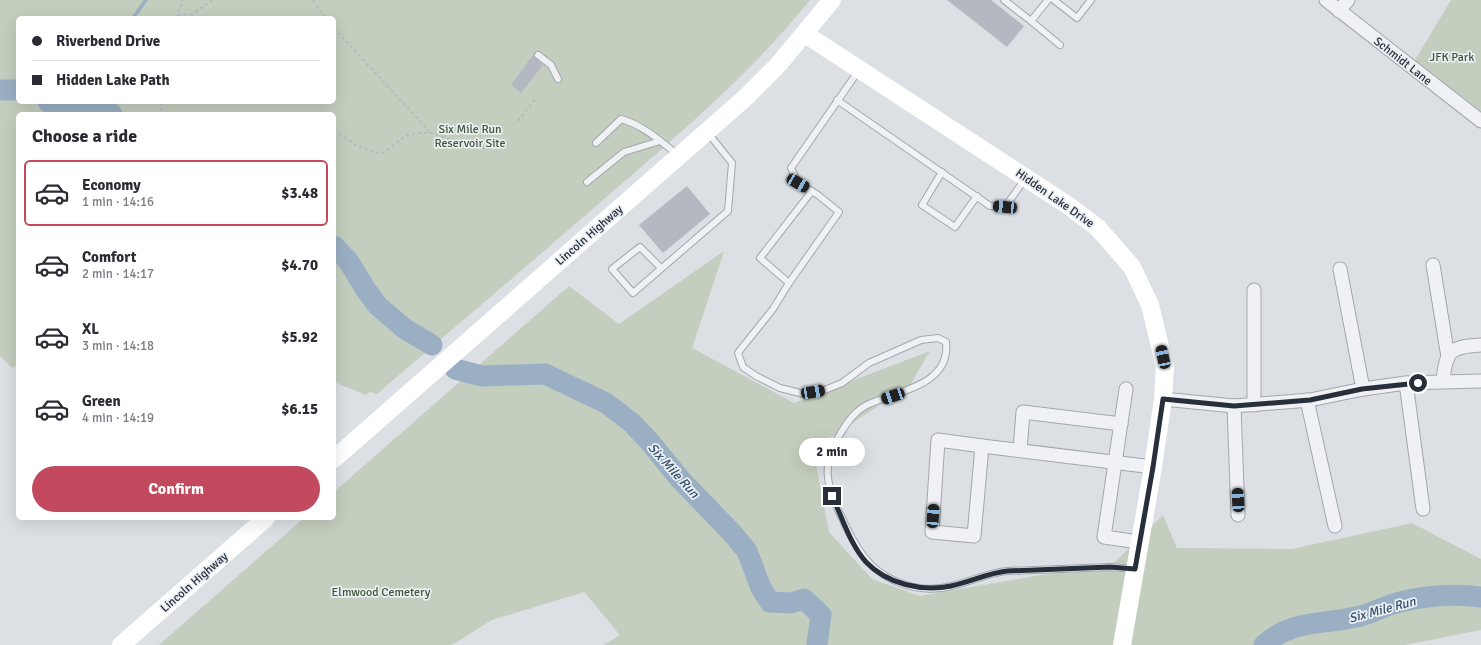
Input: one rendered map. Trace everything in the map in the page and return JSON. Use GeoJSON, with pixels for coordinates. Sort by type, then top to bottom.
{"type":"FeatureCollection","features":[{"type":"Feature","properties":{"kind":"main road","name":"Lincoln Highway"},"geometry":{"type":"LineString","coordinates":[[336,456],[745,98],[805,34],[832,0]]}},
{"type":"Feature","properties":{"kind":"main road","name":"Hidden Lake Drive"},"geometry":{"type":"LineString","coordinates":[[805,34],[860,68],[1069,206],[1098,228],[1132,267],[1150,305],[1165,367],[1163,399],[1153,467],[1123,643]]}},
{"type":"Feature","properties":{"kind":"main road","name":"Lincoln Highway"},"geometry":{"type":"LineString","coordinates":[[121,645],[264,520]]}},
{"type":"Feature","properties":{"kind":"street","name":"Schmidt Lane"},"geometry":{"type":"LineString","coordinates":[[1326,0],[1481,121]]}},
{"type":"Feature","properties":{"kind":"street"},"geometry":{"type":"LineString","coordinates":[[1339,11],[1348,0]]}},
{"type":"Feature","properties":{"kind":"street"},"geometry":{"type":"LineString","coordinates":[[1433,265],[1448,357]]}},
{"type":"Feature","properties":{"kind":"street"},"geometry":{"type":"LineString","coordinates":[[1340,269],[1362,389]]}},
{"type":"Feature","properties":{"kind":"street"},"geometry":{"type":"LineString","coordinates":[[1254,290],[1254,405]]}},
{"type":"Feature","properties":{"kind":"street"},"geometry":{"type":"LineString","coordinates":[[1443,381],[1445,361],[1452,351],[1464,346],[1481,344]]}},
{"type":"Feature","properties":{"kind":"street"},"geometry":{"type":"LineString","coordinates":[[1163,399],[1234,406],[1254,405],[1307,400],[1362,389],[1406,384],[1443,381],[1481,381]]}},
{"type":"Feature","properties":{"kind":"street"},"geometry":{"type":"LineString","coordinates":[[1406,384],[1423,509]]}},
{"type":"Feature","properties":{"kind":"street"},"geometry":{"type":"LineString","coordinates":[[1126,389],[1104,537],[1139,542]]}},
{"type":"Feature","properties":{"kind":"street"},"geometry":{"type":"LineString","coordinates":[[1307,400],[1335,526]]}},
{"type":"Feature","properties":{"kind":"street"},"geometry":{"type":"LineString","coordinates":[[1234,406],[1238,515]]}},
{"type":"Feature","properties":{"kind":"street"},"geometry":{"type":"LineString","coordinates":[[1020,450],[1023,412],[1120,424]]}},
{"type":"Feature","properties":{"kind":"street"},"geometry":{"type":"LineString","coordinates":[[982,446],[974,536],[932,532],[938,440],[1153,467]]}},
{"type":"Feature","properties":{"kind":"lane"},"geometry":{"type":"LineString","coordinates":[[1004,0],[1060,45]]}},
{"type":"Feature","properties":{"kind":"lane"},"geometry":{"type":"LineString","coordinates":[[1031,21],[1048,0]]}},
{"type":"Feature","properties":{"kind":"lane"},"geometry":{"type":"LineString","coordinates":[[1054,0],[1077,18],[1091,0]]}},
{"type":"Feature","properties":{"kind":"lane"},"geometry":{"type":"LineString","coordinates":[[538,55],[551,65],[558,79]]}},
{"type":"Feature","properties":{"kind":"lane"},"geometry":{"type":"LineString","coordinates":[[860,68],[791,168],[798,183],[812,191],[839,212],[789,283],[773,309],[738,353],[744,367],[756,376],[780,388],[804,394],[822,391],[842,383],[869,363],[921,340],[938,338],[946,342],[947,350],[934,377],[906,392],[868,405],[851,416],[838,437],[828,458],[827,479],[832,496],[852,539],[866,562],[901,585],[931,588],[950,586],[993,573],[1007,571],[1110,567],[1135,569]]}},
{"type":"Feature","properties":{"kind":"lane"},"geometry":{"type":"LineString","coordinates":[[837,100],[990,206],[1005,207],[1026,178]]}},
{"type":"Feature","properties":{"kind":"lane"},"geometry":{"type":"LineString","coordinates":[[596,143],[621,119],[630,122],[660,140],[679,156]]}},
{"type":"Feature","properties":{"kind":"lane"},"geometry":{"type":"LineString","coordinates":[[661,268],[640,247],[612,269],[633,293],[728,211],[732,164],[707,132]]}},
{"type":"Feature","properties":{"kind":"lane"},"geometry":{"type":"LineString","coordinates":[[587,182],[624,152],[660,140]]}},
{"type":"Feature","properties":{"kind":"lane"},"geometry":{"type":"LineString","coordinates":[[942,172],[922,205],[955,227],[977,196]]}},
{"type":"Feature","properties":{"kind":"lane"},"geometry":{"type":"LineString","coordinates":[[789,283],[760,258],[812,191]]}},
{"type":"Feature","properties":{"kind":"path"},"geometry":{"type":"LineString","coordinates":[[183,0],[178,15],[193,14],[212,0]]}},
{"type":"Feature","properties":{"kind":"path"},"geometry":{"type":"LineString","coordinates":[[313,0],[324,16]]}},
{"type":"Feature","properties":{"kind":"path"},"geometry":{"type":"LineString","coordinates":[[336,30],[432,133]]}},
{"type":"Feature","properties":{"kind":"path"},"geometry":{"type":"LineString","coordinates":[[518,121],[537,97]]}},
{"type":"Feature","properties":{"kind":"path"},"geometry":{"type":"LineString","coordinates":[[336,131],[356,145],[377,153],[385,152],[405,136],[432,133],[476,148],[503,147]]}},
{"type":"Feature","properties":{"kind":"green space","name":"Six Mile Run Reservoir Site"},"geometry":{"type":"Polygon","coordinates":[[[0,0],[810,0],[766,51],[693,121],[377,394],[370,392],[366,395],[336,383],[336,112],[16,112],[16,365],[12,368],[0,356],[0,0]]]}},
{"type":"Feature","properties":{"kind":"green space","name":"JFK Park"},"geometry":{"type":"Polygon","coordinates":[[[1451,0],[1481,0],[1481,118],[1412,65],[1451,0]]]}},
{"type":"Feature","properties":{"kind":"green space","name":"Elmwood Cemetery"},"geometry":{"type":"Polygon","coordinates":[[[724,251],[692,348],[794,403],[930,351],[910,385],[813,449],[829,532],[872,579],[920,596],[1115,562],[1163,515],[1177,548],[1292,549],[1412,523],[1481,559],[1481,630],[1405,645],[604,645],[620,635],[584,592],[492,620],[452,645],[159,645],[302,520],[336,520],[336,490],[569,286],[619,324],[724,251]]]}},
{"type":"Feature","properties":{"kind":"building"},"geometry":{"type":"Polygon","coordinates":[[[947,0],[991,0],[1024,26],[1007,47],[947,0]]]}},
{"type":"Feature","properties":{"kind":"building"},"geometry":{"type":"Polygon","coordinates":[[[533,55],[543,65],[521,93],[511,85],[533,55]]]}},
{"type":"Feature","properties":{"kind":"building"},"geometry":{"type":"Polygon","coordinates":[[[687,186],[710,214],[663,253],[639,225],[687,186]]]}},
{"type":"Feature","properties":{"kind":"waterway"},"geometry":{"type":"LineString","coordinates":[[134,16],[146,0]]}},
{"type":"Feature","properties":{"kind":"waterway","name":"Six Mile Run"},"geometry":{"type":"LineString","coordinates":[[0,90],[16,90]]}},
{"type":"Feature","properties":{"kind":"waterway","name":"Six Mile Run"},"geometry":{"type":"LineString","coordinates":[[53,104],[97,108],[108,112]]}},
{"type":"Feature","properties":{"kind":"waterway"},"geometry":{"type":"LineString","coordinates":[[110,112],[115,104]]}},
{"type":"Feature","properties":{"kind":"waterway","name":"Six Mile Run"},"geometry":{"type":"LineString","coordinates":[[336,248],[349,262],[366,290],[378,306],[405,329],[432,345]]}},
{"type":"Feature","properties":{"kind":"waterway","name":"Six Mile Run"},"geometry":{"type":"LineString","coordinates":[[455,369],[482,376],[545,374],[606,403],[631,422],[649,441],[680,479],[732,533],[747,551],[761,588],[770,602],[791,603],[804,599],[821,615],[817,645]]}},
{"type":"Feature","properties":{"kind":"waterway","name":"Six Mile Run"},"geometry":{"type":"LineString","coordinates":[[1264,645],[1285,631],[1296,627],[1361,616],[1403,601],[1448,595],[1481,597]]}},
{"type":"Feature","properties":{"kind":"route"},"geometry":{"type":"LineString","coordinates":[[832,496],[852,539],[866,562],[901,585],[931,588],[950,586],[993,573],[1007,571],[1110,567],[1135,569],[1163,399],[1234,406],[1254,405],[1310,400],[1362,389],[1418,383]]}}]}
